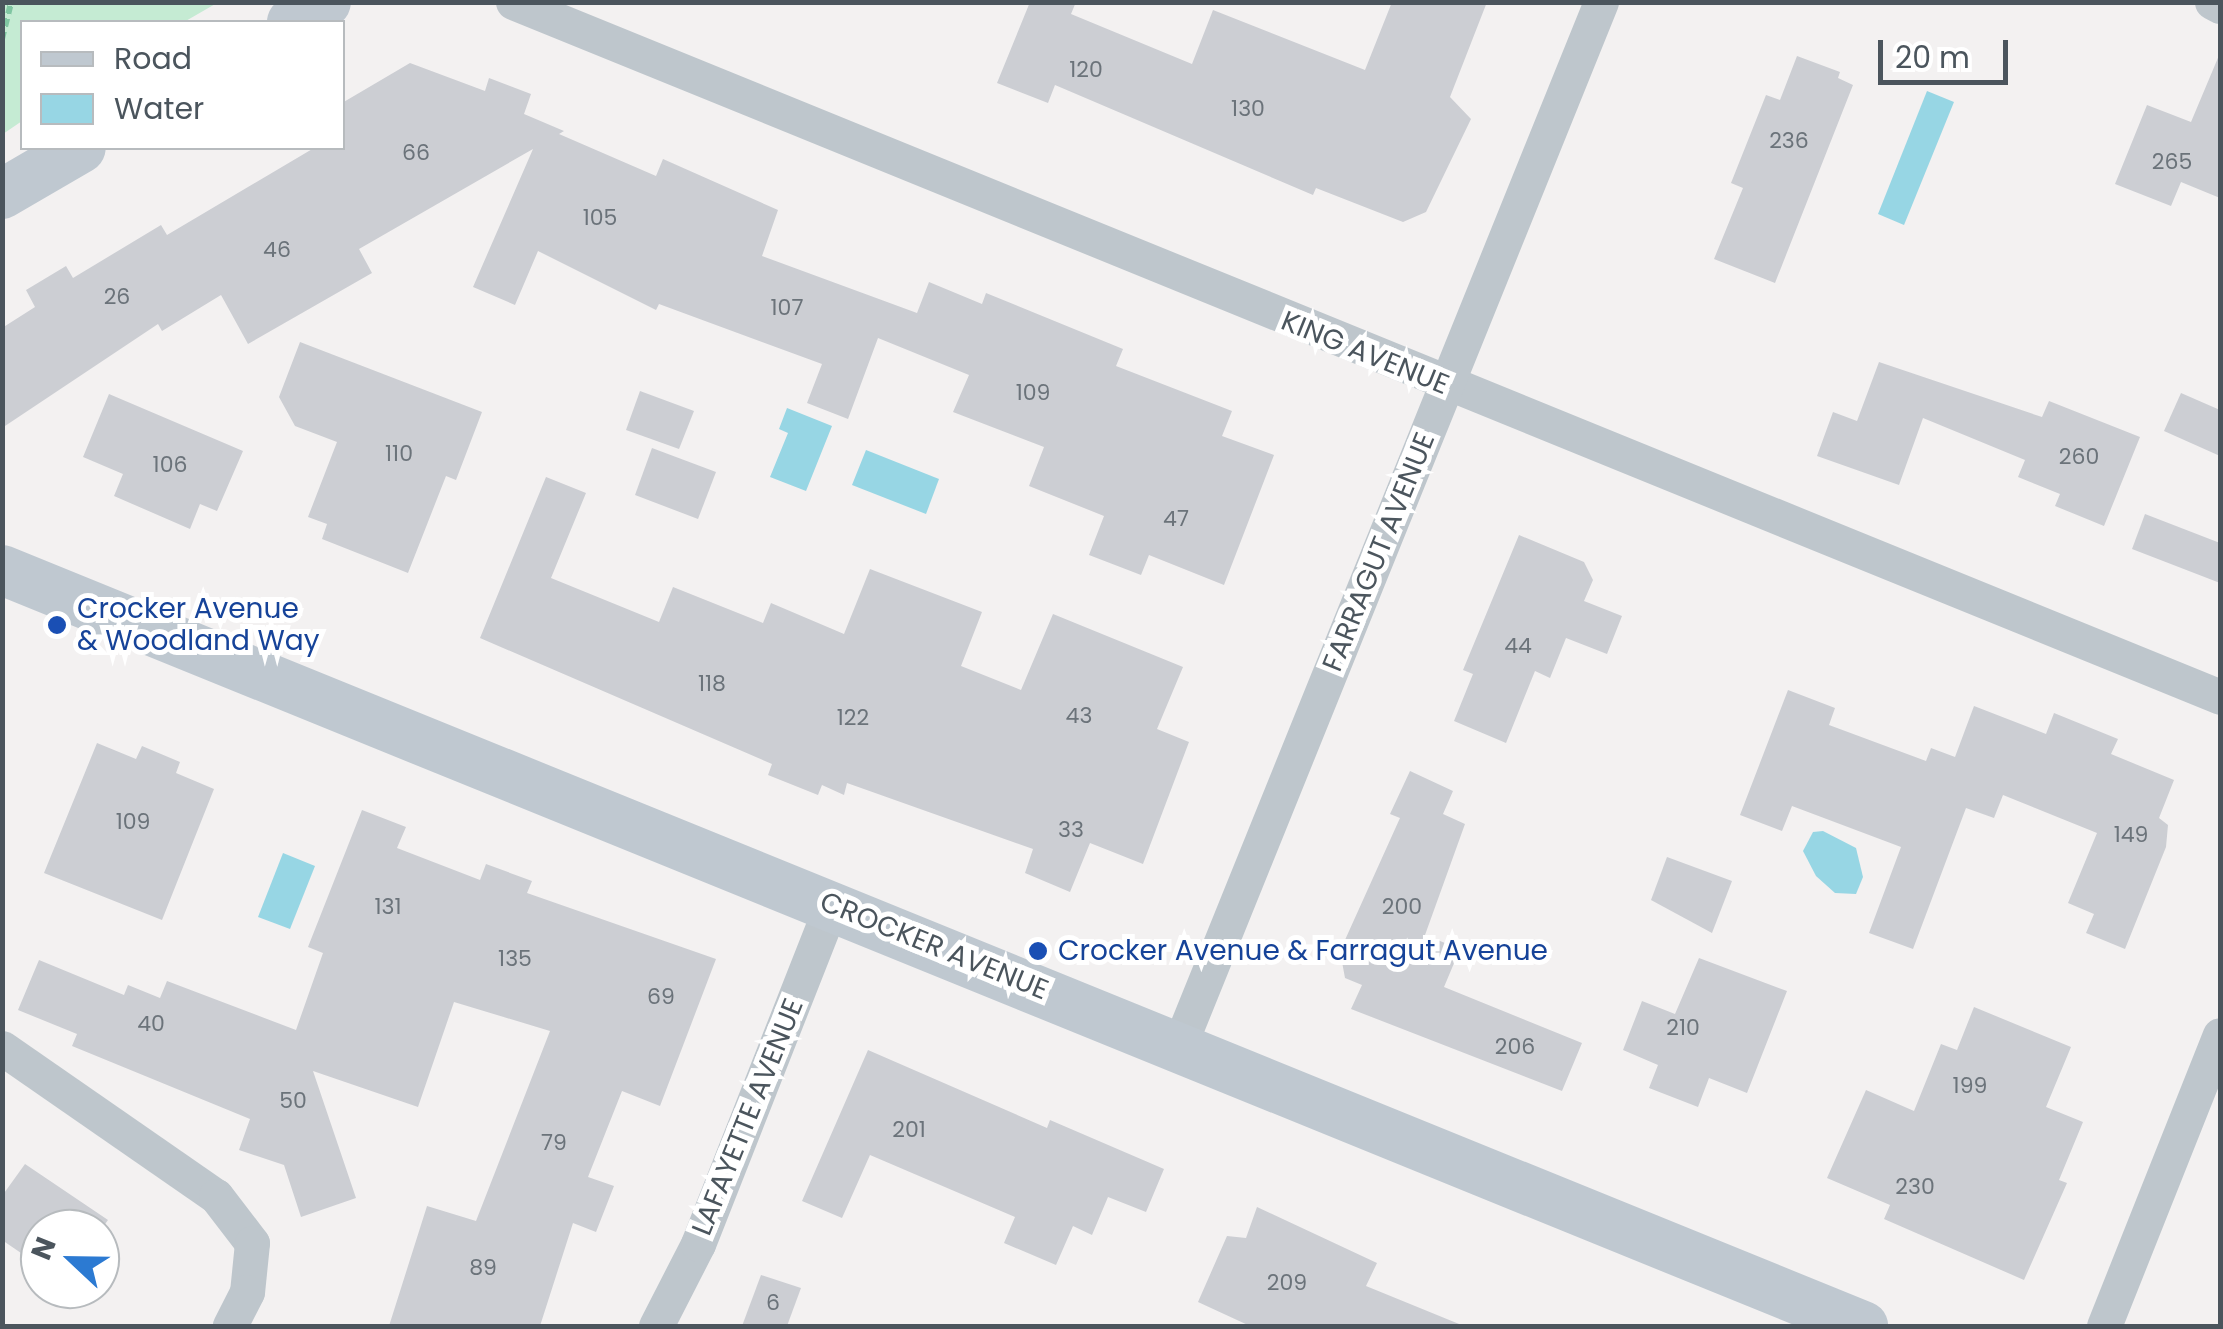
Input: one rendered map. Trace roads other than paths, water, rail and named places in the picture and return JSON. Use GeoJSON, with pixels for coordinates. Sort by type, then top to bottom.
{"type":"FeatureCollection","features":[{"type":"Feature","properties":{"kind":"street"},"geometry":{"type":"LineString","coordinates":[[295,20],[326,2]]}},
{"type":"Feature","properties":{"kind":"street","name":"KING AVENUE"},"geometry":{"type":"LineString","coordinates":[[513,2],[1445,386],[2220,697]]}},
{"type":"Feature","properties":{"kind":"street","name":"FARRAGUT AVENUE"},"geometry":{"type":"LineString","coordinates":[[1180,1046],[1601,2]]}},
{"type":"Feature","properties":{"kind":"street"},"geometry":{"type":"LineString","coordinates":[[2212,2],[2220,6]]}},
{"type":"Feature","properties":{"kind":"street"},"geometry":{"type":"LineString","coordinates":[[2,194],[78,150]]}},
{"type":"Feature","properties":{"kind":"street","name":"CROCKER AVENUE"},"geometry":{"type":"LineString","coordinates":[[2,570],[1863,1326]]}},
{"type":"Feature","properties":{"kind":"street","name":"LAFAYETTE AVENUE"},"geometry":{"type":"LineString","coordinates":[[656,1326],[698,1244],[832,904]]}},
{"type":"Feature","properties":{"kind":"street"},"geometry":{"type":"LineString","coordinates":[[2104,1326],[2220,1035]]}},
{"type":"Feature","properties":{"kind":"street"},"geometry":{"type":"LineString","coordinates":[[8,1057],[216,1196],[252,1243],[247,1292],[230,1326]]}},
{"type":"Feature","properties":{"kind":"water"},"geometry":{"type":"Polygon","coordinates":[[[1927,91],[1954,102],[1904,225],[1878,214],[1927,91]]]}},
{"type":"Feature","properties":{"kind":"water"},"geometry":{"type":"Polygon","coordinates":[[[787,408],[832,426],[806,491],[770,477],[788,433],[779,429],[787,408]]]}},
{"type":"Feature","properties":{"kind":"water"},"geometry":{"type":"Polygon","coordinates":[[[866,450],[939,479],[926,514],[852,485],[866,450]]]}},
{"type":"Feature","properties":{"kind":"water"},"geometry":{"type":"Polygon","coordinates":[[[1823,831],[1856,848],[1863,877],[1856,894],[1835,893],[1816,876],[1803,851],[1813,832],[1823,831]]]}},
{"type":"Feature","properties":{"kind":"water"},"geometry":{"type":"Polygon","coordinates":[[[283,853],[315,866],[290,929],[258,917],[283,853]]]}},
{"type":"Feature","properties":{"kind":"place","name":"Crocker Avenue & Woodland Way"},"geometry":{"type":"Point","coordinates":[57,625]}},
{"type":"Feature","properties":{"kind":"place","name":"Crocker Avenue & Farragut Avenue"},"geometry":{"type":"Point","coordinates":[1038,951]}}]}
